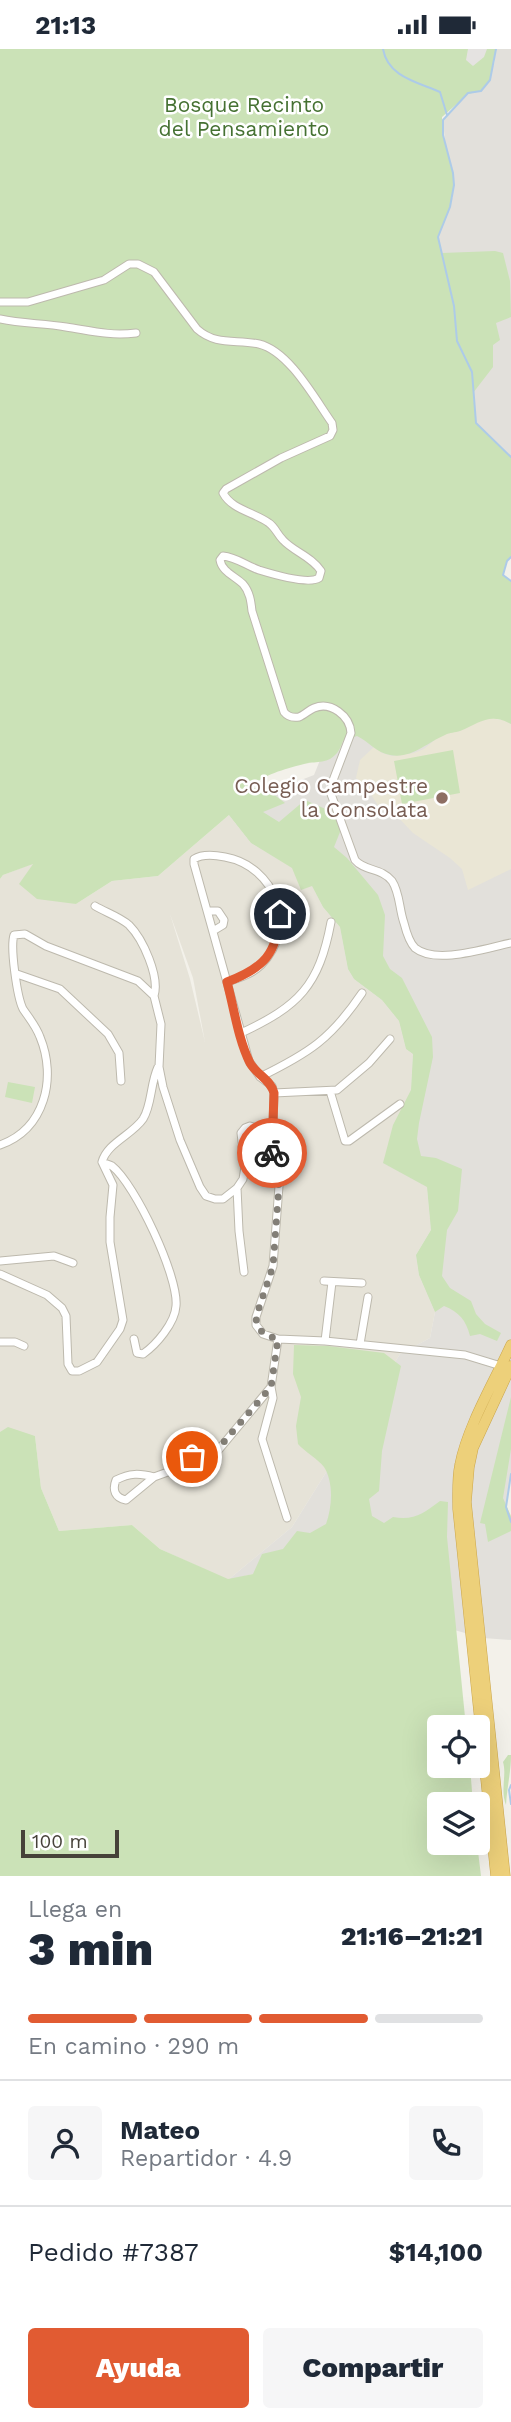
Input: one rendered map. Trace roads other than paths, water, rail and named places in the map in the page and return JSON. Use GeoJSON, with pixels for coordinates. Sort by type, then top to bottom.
{"type":"FeatureCollection","features":[{"type":"Feature","properties":{"kind":"highway"},"geometry":{"type":"LineString","coordinates":[[505,1876],[466,1502],[473,1448],[506,1366],[511,1345]]}},
{"type":"Feature","properties":{"kind":"highway"},"geometry":{"type":"LineString","coordinates":[[496,1876],[458,1509],[458,1483],[466,1445],[506,1366]]}},
{"type":"Feature","properties":{"kind":"street"},"geometry":{"type":"LineString","coordinates":[[0,302],[28,302],[104,280],[129,264],[138,264],[154,272],[204,336],[221,342],[261,345],[272,350],[298,374],[332,423],[333,431],[330,436],[281,458],[223,493],[246,513],[272,525],[283,541],[315,563],[321,571],[319,578],[315,581],[303,580],[259,570],[229,556],[223,556],[220,560],[221,566],[243,585],[250,597],[284,712],[288,716],[297,717],[316,707],[327,706],[343,714],[351,726],[351,733],[332,783],[331,794],[355,860],[358,864],[386,875],[393,883],[408,936],[415,948],[442,957],[511,943]]}},
{"type":"Feature","properties":{"kind":"street"},"geometry":{"type":"LineString","coordinates":[[0,319],[114,335],[136,333]]}},
{"type":"Feature","properties":{"kind":"street"},"geometry":{"type":"LineString","coordinates":[[227,982],[260,966],[271,952],[278,933],[280,914],[266,879],[252,867],[235,858],[217,855],[197,857],[194,864],[249,1061],[260,1077],[272,1086],[274,1093],[272,1161]]}},
{"type":"Feature","properties":{"kind":"street"},"geometry":{"type":"LineString","coordinates":[[95,906],[128,924],[152,964],[157,987],[154,996],[161,1024],[159,1067],[163,1087],[180,1140],[206,1196],[215,1199],[230,1196],[243,1179],[245,1167],[242,1133],[245,1128],[250,1126],[259,1129],[272,1161],[279,1186],[273,1266],[256,1317],[262,1334],[278,1339],[465,1355],[506,1366]]}},
{"type":"Feature","properties":{"kind":"street"},"geometry":{"type":"LineString","coordinates":[[208,911],[218,911],[224,920],[223,925],[213,931]]}},
{"type":"Feature","properties":{"kind":"street"},"geometry":{"type":"LineString","coordinates":[[241,1033],[271,1019],[298,1000],[315,976],[326,947],[331,922]]}},
{"type":"Feature","properties":{"kind":"street"},"geometry":{"type":"LineString","coordinates":[[0,1145],[34,1121],[42,1109],[48,1083],[41,1038],[19,1000],[11,943],[14,935],[25,934],[46,946],[138,981],[154,996]]}},
{"type":"Feature","properties":{"kind":"street"},"geometry":{"type":"LineString","coordinates":[[17,974],[60,989],[108,1034],[119,1053],[121,1081]]}},
{"type":"Feature","properties":{"kind":"street"},"geometry":{"type":"LineString","coordinates":[[260,1077],[296,1059],[319,1043],[342,1022],[362,993]]}},
{"type":"Feature","properties":{"kind":"street"},"geometry":{"type":"LineString","coordinates":[[274,1093],[330,1091],[343,1087],[390,1039]]}},
{"type":"Feature","properties":{"kind":"street"},"geometry":{"type":"LineString","coordinates":[[102,1162],[107,1152],[138,1126],[145,1116],[152,1080],[159,1067]]}},
{"type":"Feature","properties":{"kind":"street"},"geometry":{"type":"LineString","coordinates":[[330,1091],[345,1141],[349,1141],[400,1104]]}},
{"type":"Feature","properties":{"kind":"street"},"geometry":{"type":"LineString","coordinates":[[242,1147],[248,1141],[264,1141]]}},
{"type":"Feature","properties":{"kind":"street"},"geometry":{"type":"LineString","coordinates":[[0,1274],[47,1295],[62,1308],[65,1316],[68,1364],[72,1371],[79,1371],[97,1362],[120,1329],[124,1312],[116,1287],[110,1242],[113,1185],[102,1162]]}},
{"type":"Feature","properties":{"kind":"street"},"geometry":{"type":"LineString","coordinates":[[102,1162],[111,1166],[129,1187],[141,1207],[166,1259],[177,1296],[173,1318],[150,1349],[143,1354],[137,1353],[134,1339]]}},
{"type":"Feature","properties":{"kind":"street"},"geometry":{"type":"LineString","coordinates":[[237,1188],[244,1272]]}},
{"type":"Feature","properties":{"kind":"street"},"geometry":{"type":"LineString","coordinates":[[0,1261],[54,1256],[73,1263]]}},
{"type":"Feature","properties":{"kind":"street"},"geometry":{"type":"LineString","coordinates":[[325,1341],[328,1282],[362,1283]]}},
{"type":"Feature","properties":{"kind":"street"},"geometry":{"type":"LineString","coordinates":[[360,1345],[368,1297]]}},
{"type":"Feature","properties":{"kind":"street"},"geometry":{"type":"LineString","coordinates":[[278,1339],[271,1387],[273,1398],[262,1439],[287,1518]]}},
{"type":"Feature","properties":{"kind":"street"},"geometry":{"type":"LineString","coordinates":[[0,1342],[15,1342],[24,1346]]}},
{"type":"Feature","properties":{"kind":"street"},"geometry":{"type":"LineString","coordinates":[[216,1451],[197,1454],[189,1460],[187,1465],[190,1474],[196,1477],[271,1387]]}},
{"type":"Feature","properties":{"kind":"street"},"geometry":{"type":"LineString","coordinates":[[154,1477],[138,1473],[125,1476],[116,1480],[113,1487],[120,1499],[126,1500],[154,1477],[187,1465]]}},
{"type":"Feature","properties":{"kind":"waterway"},"geometry":{"type":"LineString","coordinates":[[383,49],[386,58],[397,72],[440,92],[447,115]]}},
{"type":"Feature","properties":{"kind":"waterway"},"geometry":{"type":"LineString","coordinates":[[496,49],[490,80],[481,91],[468,93],[443,120],[443,135],[454,185],[450,207],[438,237],[454,306],[457,341],[472,372],[476,423],[511,457]]}},
{"type":"Feature","properties":{"kind":"waterway"},"geometry":{"type":"LineString","coordinates":[[511,557],[503,575],[511,581]]}},
{"type":"Feature","properties":{"kind":"waterway"},"geometry":{"type":"LineString","coordinates":[[511,1474],[506,1507],[511,1522]]}},
{"type":"Feature","properties":{"kind":"waterway"},"geometry":{"type":"LineString","coordinates":[[511,1785],[511,1804]]}},
{"type":"Feature","properties":{"kind":"place","name":"Colegio Campestre la Consolata"},"geometry":{"type":"Point","coordinates":[442,798]}},
{"type":"Feature","properties":{"kind":"park label","name":"Bosque Recinto del Pensamiento"},"geometry":{"type":"Point","coordinates":[244,117]}}]}
